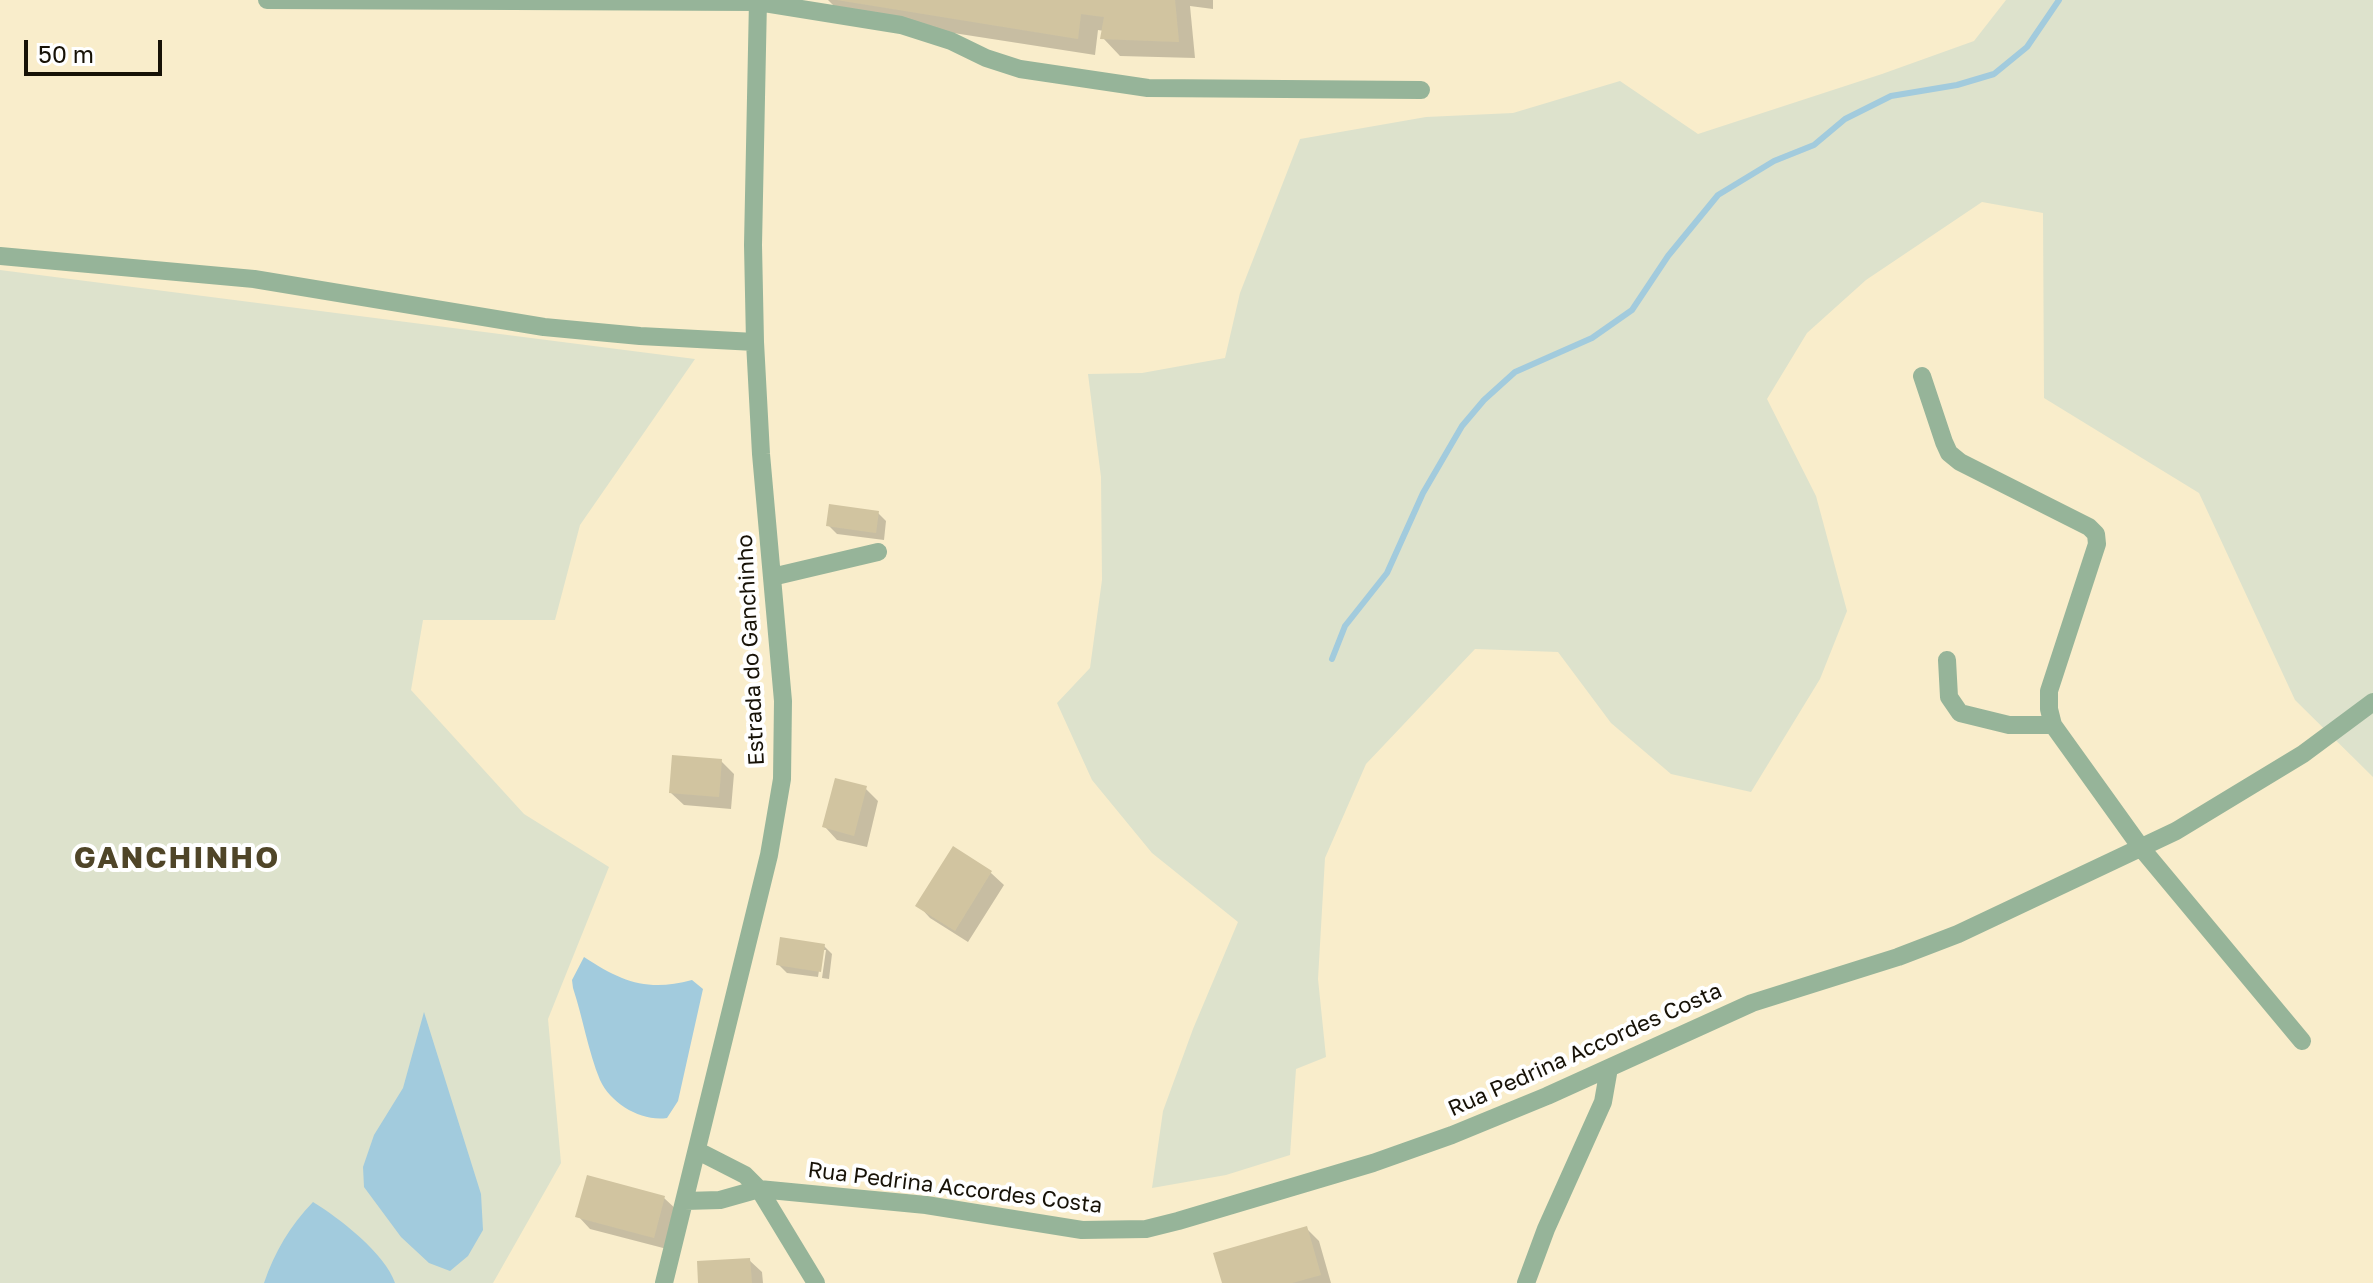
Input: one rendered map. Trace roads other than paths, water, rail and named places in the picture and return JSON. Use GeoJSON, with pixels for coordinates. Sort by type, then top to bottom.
{"type":"FeatureCollection","features":[{"type":"Feature","properties":{"kind":"street"},"geometry":{"type":"LineString","coordinates":[[267,0],[758,1],[901,25],[1020,69],[1148,88],[1421,90]]}},
{"type":"Feature","properties":{"kind":"street","name":"Estrada do Ganchinho"},"geometry":{"type":"LineString","coordinates":[[664,1283],[769,855],[782,779],[783,701],[755,342],[753,245],[758,1]]}},
{"type":"Feature","properties":{"kind":"street"},"geometry":{"type":"LineString","coordinates":[[0,256],[254,279],[544,327],[755,342]]}},
{"type":"Feature","properties":{"kind":"street"},"geometry":{"type":"LineString","coordinates":[[1922,376],[1949,453],[1960,462],[2089,527],[2096,534],[2097,544],[2049,691],[2053,725],[2142,849],[2302,1041]]}},
{"type":"Feature","properties":{"kind":"street"},"geometry":{"type":"LineString","coordinates":[[772,577],[878,552]]}},
{"type":"Feature","properties":{"kind":"street"},"geometry":{"type":"LineString","coordinates":[[1947,660],[1949,697],[1960,713],[2009,725],[2053,725]]}},
{"type":"Feature","properties":{"kind":"street","name":"Rua Pedrina Accordes Costa"},"geometry":{"type":"LineString","coordinates":[[685,1201],[720,1200],[759,1189],[926,1205],[1082,1230],[1146,1229],[1417,1148],[1500,1116],[1752,1003],[1928,947],[2142,849],[2261,781],[2373,702]]}},
{"type":"Feature","properties":{"kind":"street"},"geometry":{"type":"LineString","coordinates":[[1526,1283],[1546,1229],[1603,1102],[1609,1068]]}},
{"type":"Feature","properties":{"kind":"street"},"geometry":{"type":"LineString","coordinates":[[698,1151],[736,1169],[759,1189],[816,1283]]}},
{"type":"Feature","properties":{"kind":"water"},"geometry":{"type":"Polygon","coordinates":[[[584,957],[611,973],[636,982],[662,985],[692,980],[703,989],[678,1101],[667,1118],[648,1117],[628,1110],[612,1097],[600,1080],[573,988],[572,980],[584,957]]]}},
{"type":"Feature","properties":{"kind":"water"},"geometry":{"type":"Polygon","coordinates":[[[424,1012],[481,1194],[483,1230],[468,1256],[450,1271],[429,1263],[401,1237],[364,1187],[363,1167],[374,1135],[403,1088],[424,1012]]]}},
{"type":"Feature","properties":{"kind":"water"},"geometry":{"type":"Polygon","coordinates":[[[313,1202],[372,1248],[395,1283],[264,1283],[284,1240],[313,1202]]]}},
{"type":"Feature","properties":{"kind":"waterway"},"geometry":{"type":"LineString","coordinates":[[1332,659],[1345,626],[1387,573],[1423,493],[1462,426],[1484,400],[1515,372],[1592,338],[1632,310],[1668,256],[1718,195],[1774,161],[1814,145],[1845,119],[1891,96],[1957,85],[1994,74],[2027,47],[2059,0]]}},
{"type":"Feature","properties":{"kind":"district","name":"GANCHINHO"},"geometry":{"type":"Point","coordinates":[177,858]}}]}
